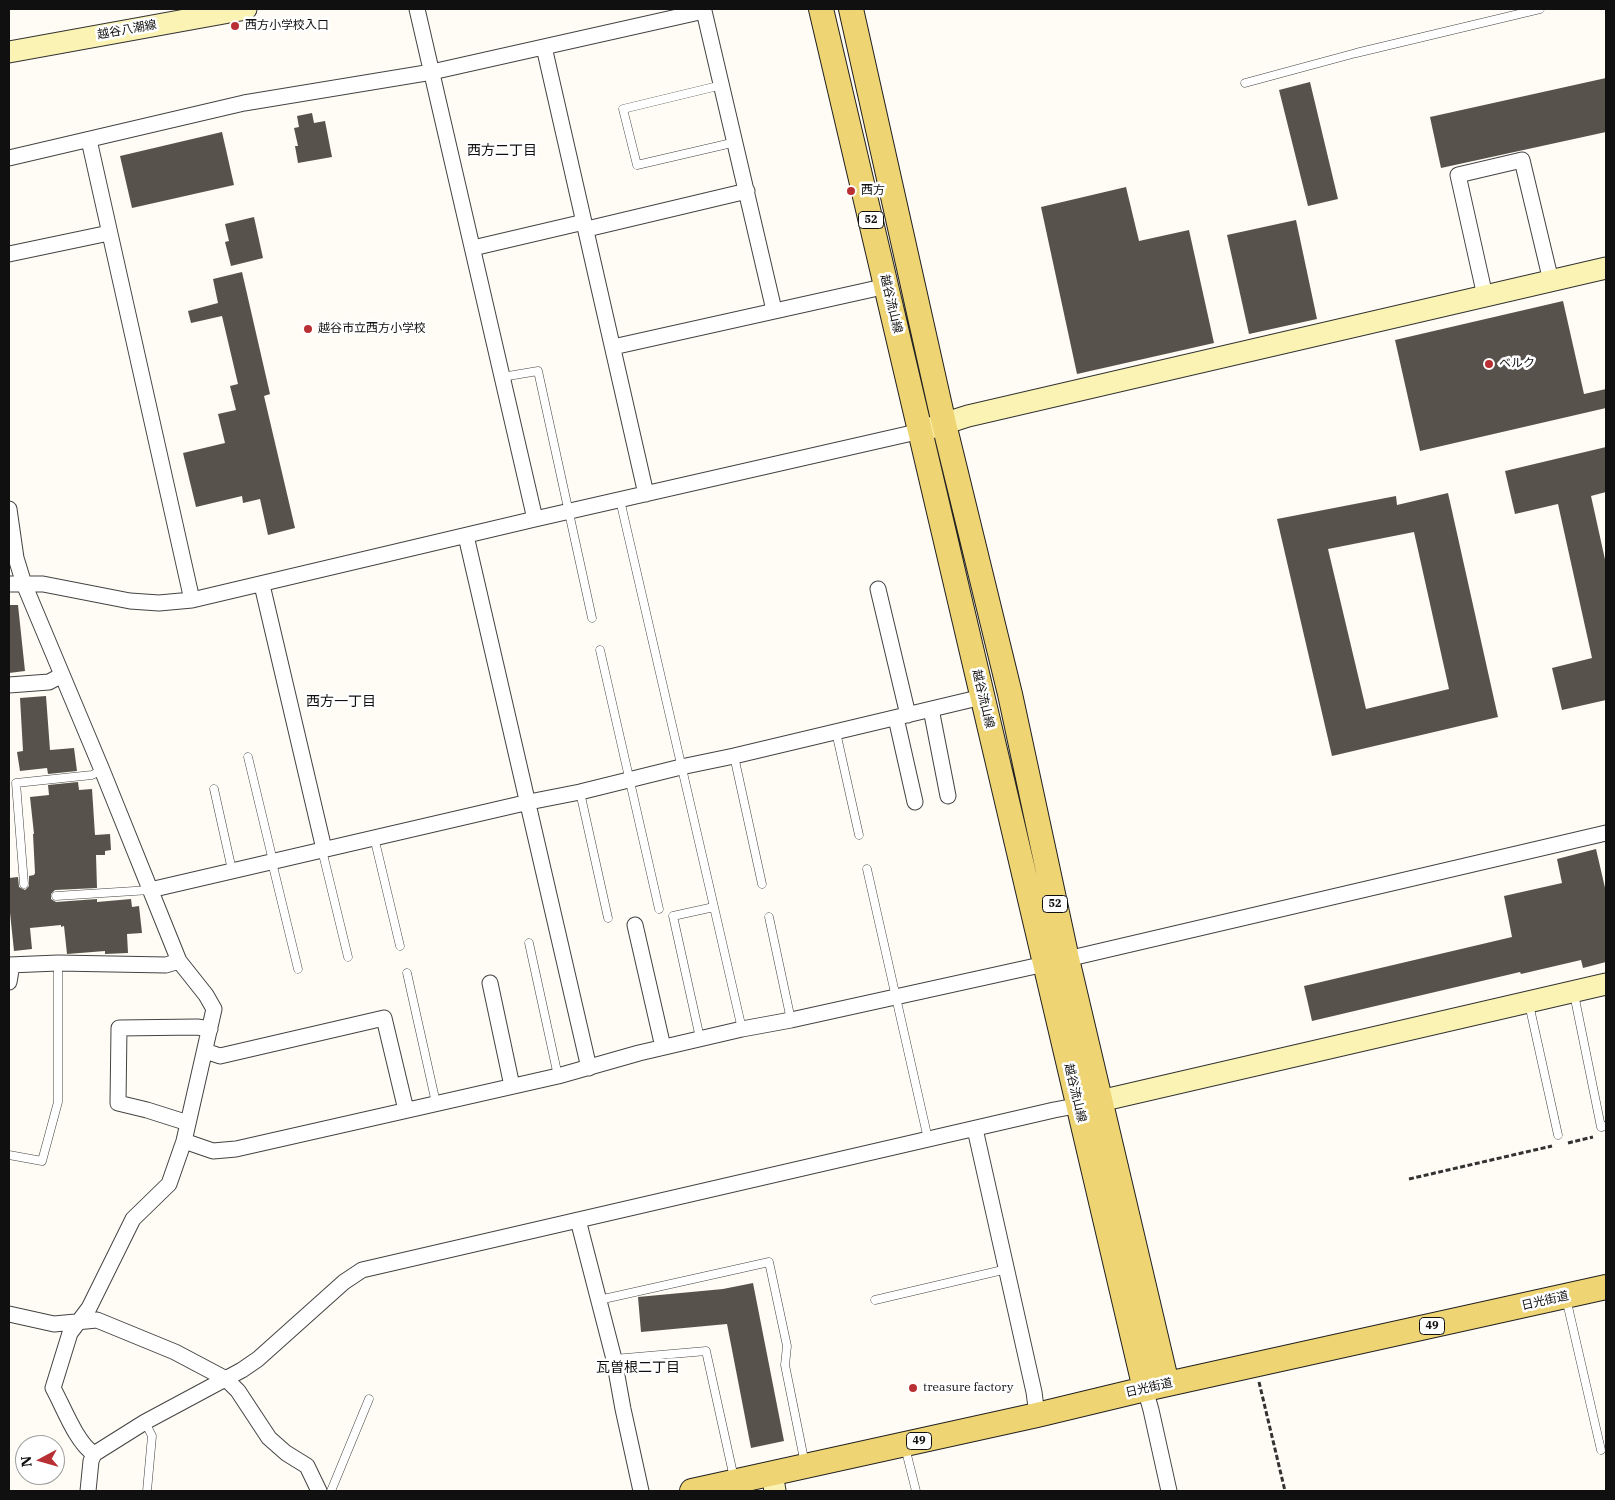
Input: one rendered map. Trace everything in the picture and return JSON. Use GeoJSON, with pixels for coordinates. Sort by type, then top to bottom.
{"type":"FeatureCollection","features":[{"type":"Feature","properties":{"kind":"main road","name":"越谷流山線"},"geometry":{"type":"LineString","coordinates":[[821,9],[982,697],[1056,961],[1100,1101],[1156,1386]]}},
{"type":"Feature","properties":{"kind":"main road","name":"越谷流山線"},"geometry":{"type":"LineString","coordinates":[[851,9],[944,424],[1010,694],[1056,961],[1077,1105],[1156,1386]]}},
{"type":"Feature","properties":{"kind":"main road","name":"日光街道"},"geometry":{"type":"LineString","coordinates":[[692,1491],[735,1482],[774,1482],[806,1466],[1038,1415],[1156,1386],[1606,1287]]}},
{"type":"Feature","properties":{"kind":"street","name":"越谷八潮線"},"geometry":{"type":"LineString","coordinates":[[9,52],[246,9]]}},
{"type":"Feature","properties":{"kind":"street"},"geometry":{"type":"LineString","coordinates":[[417,9],[535,519]]}},
{"type":"Feature","properties":{"kind":"street"},"geometry":{"type":"LineString","coordinates":[[9,158],[244,103],[432,72],[704,11],[774,310]]}},
{"type":"Feature","properties":{"kind":"street"},"geometry":{"type":"LineString","coordinates":[[544,47],[646,494]]}},
{"type":"Feature","properties":{"kind":"street"},"geometry":{"type":"LineString","coordinates":[[89,140],[192,600]]}},
{"type":"Feature","properties":{"kind":"street"},"geometry":{"type":"LineString","coordinates":[[1485,296],[1458,174],[1522,160],[1551,281]]}},
{"type":"Feature","properties":{"kind":"street"},"geometry":{"type":"LineString","coordinates":[[473,248],[747,192]]}},
{"type":"Feature","properties":{"kind":"street"},"geometry":{"type":"LineString","coordinates":[[9,254],[109,233]]}},
{"type":"Feature","properties":{"kind":"street"},"geometry":{"type":"LineString","coordinates":[[16,584],[43,584],[130,601],[158,603],[192,600],[569,511],[921,431],[968,416],[1606,268]]}},
{"type":"Feature","properties":{"kind":"street"},"geometry":{"type":"LineString","coordinates":[[613,347],[887,286]]}},
{"type":"Feature","properties":{"kind":"street"},"geometry":{"type":"LineString","coordinates":[[9,509],[16,558],[16,584],[62,675],[179,961],[206,995],[214,1009],[184,1141],[169,1184],[133,1219],[89,1308],[70,1333],[53,1388],[80,1440],[86,1449],[94,1454]]}},
{"type":"Feature","properties":{"kind":"street"},"geometry":{"type":"LineString","coordinates":[[466,536],[590,1068]]}},
{"type":"Feature","properties":{"kind":"street"},"geometry":{"type":"LineString","coordinates":[[262,584],[323,849]]}},
{"type":"Feature","properties":{"kind":"street"},"geometry":{"type":"LineString","coordinates":[[878,588],[902,717],[915,802]]}},
{"type":"Feature","properties":{"kind":"street"},"geometry":{"type":"LineString","coordinates":[[9,685],[49,682],[62,675]]}},
{"type":"Feature","properties":{"kind":"street"},"geometry":{"type":"LineString","coordinates":[[150,890],[529,802],[580,792],[982,697]]}},
{"type":"Feature","properties":{"kind":"street"},"geometry":{"type":"LineString","coordinates":[[931,709],[948,796]]}},
{"type":"Feature","properties":{"kind":"street"},"geometry":{"type":"LineString","coordinates":[[184,1141],[213,1151],[236,1149],[558,1076],[700,1038],[791,1020],[1056,961],[1606,833]]}},
{"type":"Feature","properties":{"kind":"street"},"geometry":{"type":"LineString","coordinates":[[635,925],[663,1047]]}},
{"type":"Feature","properties":{"kind":"street"},"geometry":{"type":"LineString","coordinates":[[9,982],[11,964],[166,965],[179,961]]}},
{"type":"Feature","properties":{"kind":"street"},"geometry":{"type":"LineString","coordinates":[[490,982],[512,1086]]}},
{"type":"Feature","properties":{"kind":"street"},"geometry":{"type":"LineString","coordinates":[[88,1491],[91,1461],[94,1454],[146,1422],[258,1359],[344,1282],[362,1270],[1606,984]]}},
{"type":"Feature","properties":{"kind":"street"},"geometry":{"type":"LineString","coordinates":[[205,1051],[220,1056],[384,1018],[406,1110]]}},
{"type":"Feature","properties":{"kind":"street"},"geometry":{"type":"LineString","coordinates":[[188,1124],[148,1110],[118,1103],[119,1028],[197,1027],[210,1029]]}},
{"type":"Feature","properties":{"kind":"street"},"geometry":{"type":"LineString","coordinates":[[975,1129],[1038,1415]]}},
{"type":"Feature","properties":{"kind":"street"},"geometry":{"type":"LineString","coordinates":[[578,1220],[614,1359],[641,1491]]}},
{"type":"Feature","properties":{"kind":"street"},"geometry":{"type":"LineString","coordinates":[[9,1314],[54,1324],[97,1320],[175,1352],[226,1378],[238,1391],[269,1438],[286,1453],[307,1466],[319,1491]]}},
{"type":"Feature","properties":{"kind":"street"},"geometry":{"type":"LineString","coordinates":[[1156,1386],[1151,1410],[1169,1491]]}},
{"type":"Feature","properties":{"kind":"lane"},"geometry":{"type":"LineString","coordinates":[[1245,82],[1356,52],[1540,9]]}},
{"type":"Feature","properties":{"kind":"lane"},"geometry":{"type":"LineString","coordinates":[[722,85],[623,109],[637,165],[736,142]]}},
{"type":"Feature","properties":{"kind":"lane"},"geometry":{"type":"LineString","coordinates":[[502,377],[538,371],[592,618]]}},
{"type":"Feature","properties":{"kind":"lane"},"geometry":{"type":"LineString","coordinates":[[620,500],[742,1029]]}},
{"type":"Feature","properties":{"kind":"lane"},"geometry":{"type":"LineString","coordinates":[[600,650],[659,909]]}},
{"type":"Feature","properties":{"kind":"lane"},"geometry":{"type":"LineString","coordinates":[[836,732],[859,835]]}},
{"type":"Feature","properties":{"kind":"lane"},"geometry":{"type":"LineString","coordinates":[[734,756],[762,884]]}},
{"type":"Feature","properties":{"kind":"lane"},"geometry":{"type":"LineString","coordinates":[[248,757],[298,969]]}},
{"type":"Feature","properties":{"kind":"lane"},"geometry":{"type":"LineString","coordinates":[[24,884],[16,783],[92,775],[102,770]]}},
{"type":"Feature","properties":{"kind":"lane"},"geometry":{"type":"LineString","coordinates":[[214,789],[232,870]]}},
{"type":"Feature","properties":{"kind":"lane"},"geometry":{"type":"LineString","coordinates":[[580,792],[608,918]]}},
{"type":"Feature","properties":{"kind":"lane"},"geometry":{"type":"LineString","coordinates":[[374,838],[400,946]]}},
{"type":"Feature","properties":{"kind":"lane"},"geometry":{"type":"LineString","coordinates":[[323,849],[348,957]]}},
{"type":"Feature","properties":{"kind":"lane"},"geometry":{"type":"LineString","coordinates":[[867,869],[928,1139]]}},
{"type":"Feature","properties":{"kind":"lane"},"geometry":{"type":"LineString","coordinates":[[56,896],[150,890]]}},
{"type":"Feature","properties":{"kind":"lane"},"geometry":{"type":"LineString","coordinates":[[700,1038],[674,916],[714,907]]}},
{"type":"Feature","properties":{"kind":"lane"},"geometry":{"type":"LineString","coordinates":[[769,917],[791,1020]]}},
{"type":"Feature","properties":{"kind":"lane"},"geometry":{"type":"LineString","coordinates":[[529,943],[558,1076]]}},
{"type":"Feature","properties":{"kind":"lane"},"geometry":{"type":"LineString","coordinates":[[9,1155],[42,1161],[58,1102],[58,963]]}},
{"type":"Feature","properties":{"kind":"lane"},"geometry":{"type":"LineString","coordinates":[[407,974],[436,1103]]}},
{"type":"Feature","properties":{"kind":"lane"},"geometry":{"type":"LineString","coordinates":[[1573,992],[1601,1127],[1606,1126]]}},
{"type":"Feature","properties":{"kind":"lane"},"geometry":{"type":"LineString","coordinates":[[1529,1002],[1558,1135]]}},
{"type":"Feature","properties":{"kind":"lane"},"geometry":{"type":"LineString","coordinates":[[599,1300],[769,1262],[787,1346],[785,1365],[806,1466]]}},
{"type":"Feature","properties":{"kind":"lane"},"geometry":{"type":"LineString","coordinates":[[875,1300],[1007,1269]]}},
{"type":"Feature","properties":{"kind":"lane"},"geometry":{"type":"LineString","coordinates":[[1566,1296],[1601,1450]]}},
{"type":"Feature","properties":{"kind":"lane"},"geometry":{"type":"LineString","coordinates":[[614,1359],[706,1351],[735,1482]]}},
{"type":"Feature","properties":{"kind":"lane"},"geometry":{"type":"LineString","coordinates":[[331,1491],[369,1399]]}},
{"type":"Feature","properties":{"kind":"lane"},"geometry":{"type":"LineString","coordinates":[[146,1422],[152,1436],[147,1491]]}},
{"type":"Feature","properties":{"kind":"lane"},"geometry":{"type":"LineString","coordinates":[[904,1445],[916,1491]]}},
{"type":"Feature","properties":{"kind":"path"},"geometry":{"type":"LineString","coordinates":[[1409,1180],[1597,1136]]}},
{"type":"Feature","properties":{"kind":"path"},"geometry":{"type":"LineString","coordinates":[[1259,1382],[1285,1491]]}},
{"type":"Feature","properties":{"kind":"building"},"geometry":{"type":"Polygon","coordinates":[[[1606,78],[1606,132],[1441,168],[1430,117],[1606,78]]]}},
{"type":"Feature","properties":{"kind":"building"},"geometry":{"type":"Polygon","coordinates":[[[1310,82],[1338,199],[1308,206],[1279,90],[1310,82]]]}},
{"type":"Feature","properties":{"kind":"building"},"geometry":{"type":"Polygon","coordinates":[[[312,113],[314,123],[325,121],[332,157],[298,163],[295,146],[298,146],[294,128],[299,127],[297,116],[312,113]]]}},
{"type":"Feature","properties":{"kind":"building"},"geometry":{"type":"Polygon","coordinates":[[[222,132],[234,185],[132,208],[120,156],[222,132]]]}},
{"type":"Feature","properties":{"kind":"building"},"geometry":{"type":"Polygon","coordinates":[[[1126,187],[1139,241],[1189,230],[1214,343],[1077,374],[1041,207],[1126,187]]]}},
{"type":"Feature","properties":{"kind":"building"},"geometry":{"type":"Polygon","coordinates":[[[254,217],[263,258],[231,266],[225,242],[229,241],[225,224],[254,217]]]}},
{"type":"Feature","properties":{"kind":"building"},"geometry":{"type":"Polygon","coordinates":[[[1296,220],[1317,319],[1249,334],[1227,235],[1296,220]]]}},
{"type":"Feature","properties":{"kind":"building"},"geometry":{"type":"Polygon","coordinates":[[[242,272],[270,394],[264,396],[295,528],[268,535],[260,499],[243,503],[242,496],[196,507],[183,453],[225,443],[218,414],[236,410],[230,386],[238,384],[222,316],[191,323],[188,311],[218,303],[213,279],[242,272]]]}},
{"type":"Feature","properties":{"kind":"building","name":"ベルク"},"geometry":{"type":"Polygon","coordinates":[[[1563,301],[1584,394],[1606,389],[1606,408],[1420,451],[1395,340],[1563,301]]]}},
{"type":"Feature","properties":{"kind":"building"},"geometry":{"type":"Polygon","coordinates":[[[1606,447],[1606,492],[1591,496],[1606,564],[1606,700],[1562,710],[1552,668],[1592,658],[1558,504],[1515,514],[1505,471],[1606,447]]]}},
{"type":"Feature","properties":{"kind":"building"},"geometry":{"type":"Polygon","coordinates":[[[1448,493],[1498,717],[1332,756],[1277,519],[1396,496],[1397,505],[1448,493]],[[1414,532],[1328,549],[1366,709],[1449,689],[1414,532]]]}},
{"type":"Feature","properties":{"kind":"building"},"geometry":{"type":"Polygon","coordinates":[[[9,605],[18,605],[25,671],[9,673],[9,605]]]}},
{"type":"Feature","properties":{"kind":"building"},"geometry":{"type":"Polygon","coordinates":[[[46,696],[50,750],[74,748],[77,771],[48,774],[47,768],[20,771],[17,752],[23,751],[20,698],[46,696]]]}},
{"type":"Feature","properties":{"kind":"building"},"geometry":{"type":"Polygon","coordinates":[[[78,782],[79,790],[92,789],[95,835],[110,834],[111,850],[105,851],[105,855],[96,855],[97,888],[55,890],[51,894],[51,899],[56,902],[97,899],[97,902],[131,899],[132,907],[139,906],[142,933],[127,934],[128,953],[105,954],[105,951],[67,954],[64,926],[30,928],[32,949],[14,951],[9,903],[9,878],[18,877],[19,887],[25,890],[29,886],[29,876],[35,873],[34,834],[30,797],[49,795],[48,785],[78,782]]]}},
{"type":"Feature","properties":{"kind":"building"},"geometry":{"type":"Polygon","coordinates":[[[1596,849],[1606,892],[1606,962],[1583,968],[1581,960],[1521,974],[1520,972],[1312,1021],[1304,986],[1512,937],[1504,896],[1562,883],[1557,859],[1596,849]]]}},
{"type":"Feature","properties":{"kind":"building"},"geometry":{"type":"Polygon","coordinates":[[[753,1283],[784,1441],[751,1448],[727,1324],[641,1332],[638,1297],[723,1289],[753,1283]]]}},
{"type":"Feature","properties":{"kind":"place","name":"西方小学校入口"},"geometry":{"type":"Point","coordinates":[235,26]}},
{"type":"Feature","properties":{"kind":"place","name":"西方"},"geometry":{"type":"Point","coordinates":[851,191]}},
{"type":"Feature","properties":{"kind":"place","name":"越谷市立西方小学校"},"geometry":{"type":"Point","coordinates":[308,329]}},
{"type":"Feature","properties":{"kind":"place","name":"ベルク"},"geometry":{"type":"Point","coordinates":[1489,364]}},
{"type":"Feature","properties":{"kind":"place","name":"treasure factory"},"geometry":{"type":"Point","coordinates":[913,1388]}},
{"type":"Feature","properties":{"kind":"district","name":"西方二丁目"},"geometry":{"type":"Point","coordinates":[502,151]}},
{"type":"Feature","properties":{"kind":"district","name":"西方一丁目"},"geometry":{"type":"Point","coordinates":[341,702]}},
{"type":"Feature","properties":{"kind":"district","name":"瓦曽根二丁目"},"geometry":{"type":"Point","coordinates":[638,1368]}}]}
